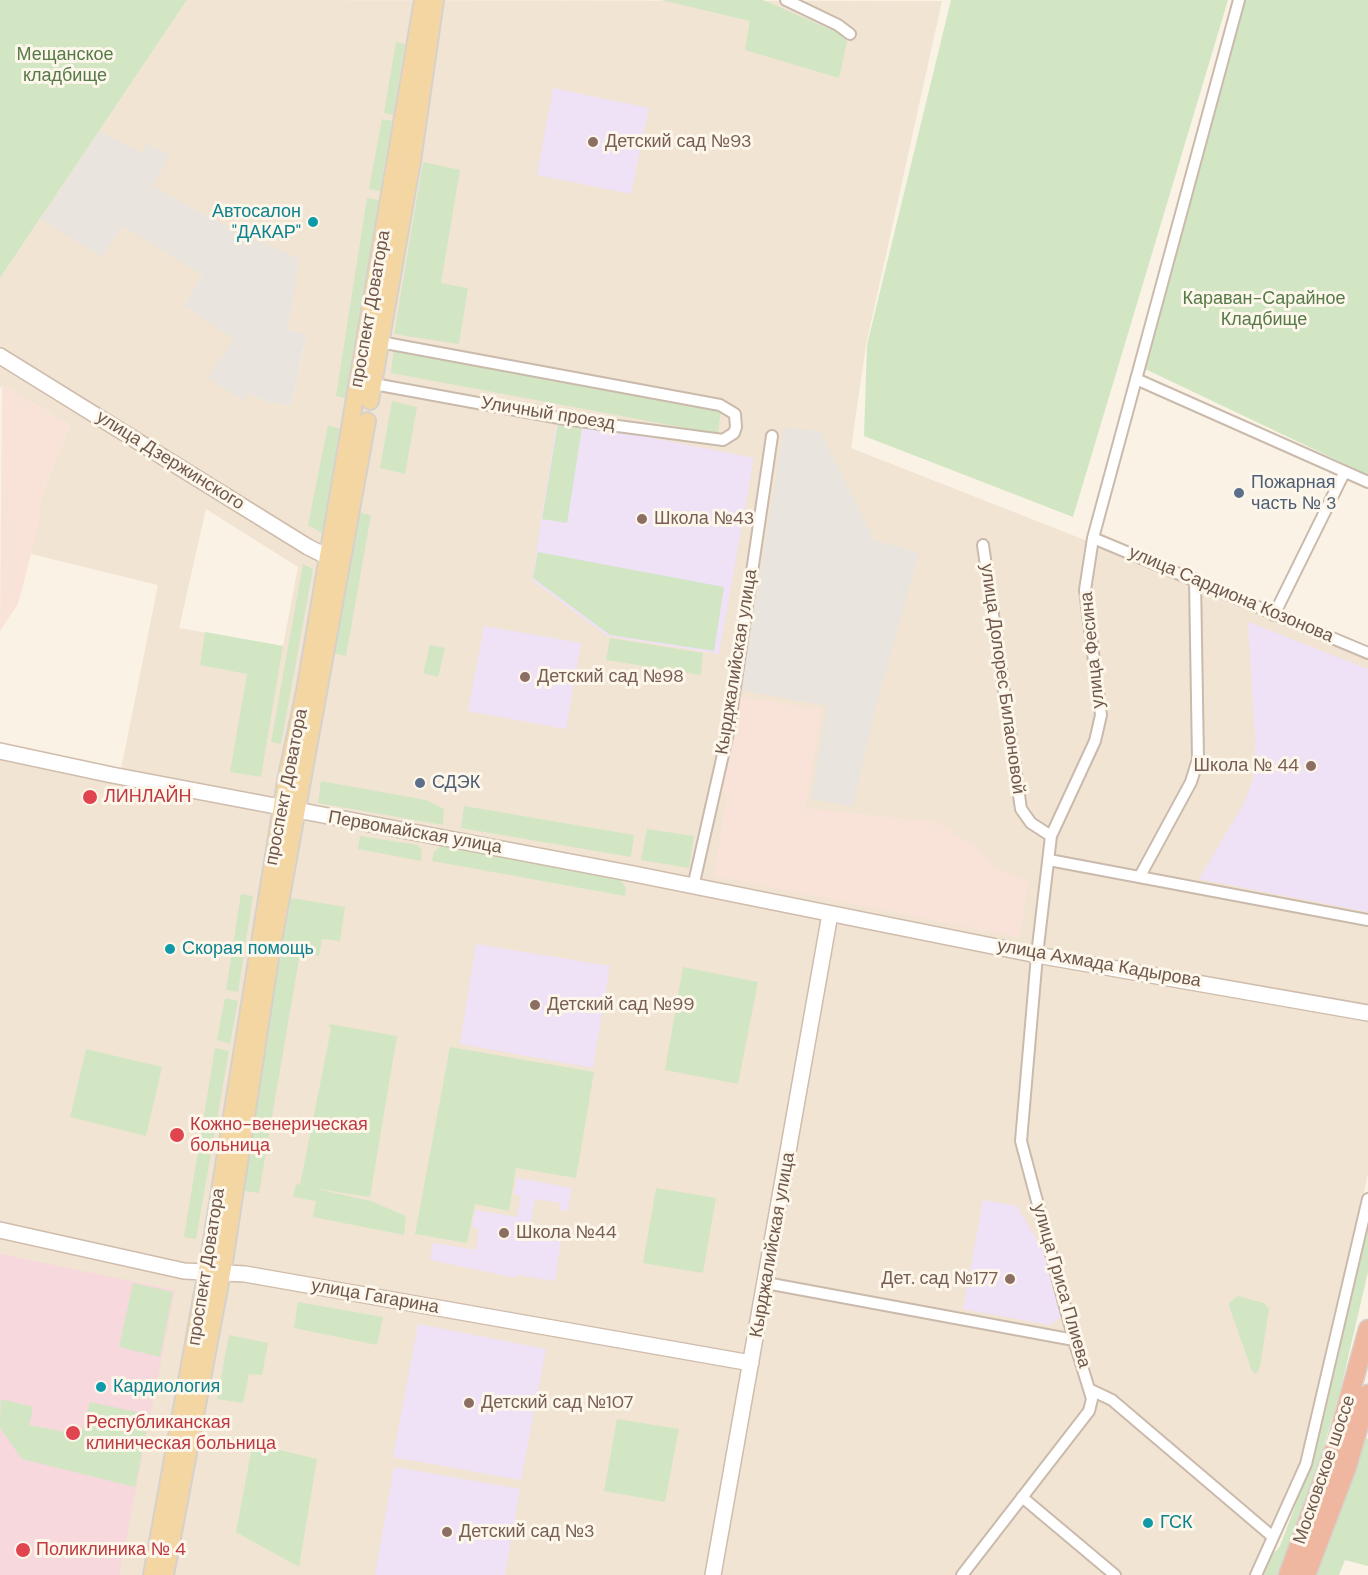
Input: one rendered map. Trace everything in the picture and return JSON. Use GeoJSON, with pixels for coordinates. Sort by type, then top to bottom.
{"type":"FeatureCollection","features":[{"type":"Feature","properties":{"kind":"highway","name":"Московское шоссе"},"geometry":{"type":"LineString","coordinates":[[1288,1575],[1336,1445],[1368,1329]]}},
{"type":"Feature","properties":{"kind":"highway","name":"Московское шоссе"},"geometry":{"type":"LineString","coordinates":[[1306,1575],[1347,1467],[1368,1394]]}},
{"type":"Feature","properties":{"kind":"main road","name":"проспект Доватора"},"geometry":{"type":"LineString","coordinates":[[165,1575],[270,958],[289,809],[335,560],[423,0]]}},
{"type":"Feature","properties":{"kind":"main road","name":"проспект Доватора"},"geometry":{"type":"LineString","coordinates":[[370,401],[435,0]]}},
{"type":"Feature","properties":{"kind":"main road","name":"проспект Доватора"},"geometry":{"type":"LineString","coordinates":[[335,560],[367,421]]}},
{"type":"Feature","properties":{"kind":"main road","name":"проспект Доватора"},"geometry":{"type":"LineString","coordinates":[[152,1575],[215,1272]]}},
{"type":"Feature","properties":{"kind":"street"},"geometry":{"type":"LineString","coordinates":[[786,0],[838,25],[850,34]]}},
{"type":"Feature","properties":{"kind":"street","name":"улица Фесина"},"geometry":{"type":"LineString","coordinates":[[1049,860],[1051,836],[1095,741],[1101,715],[1085,590],[1093,538],[1239,0]]}},
{"type":"Feature","properties":{"kind":"street","name":"Уличный проезд"},"geometry":{"type":"LineString","coordinates":[[374,384],[565,419],[723,440],[734,434],[736,421],[735,414],[720,405],[380,342]]}},
{"type":"Feature","properties":{"kind":"street","name":"улица Дзержинского"},"geometry":{"type":"LineString","coordinates":[[0,356],[335,560]]}},
{"type":"Feature","properties":{"kind":"street"},"geometry":{"type":"LineString","coordinates":[[1136,379],[1368,482]]}},
{"type":"Feature","properties":{"kind":"street","name":"проспект Доватора"},"geometry":{"type":"LineString","coordinates":[[367,421],[370,401]]}},
{"type":"Feature","properties":{"kind":"street","name":"Кырджалийская улица"},"geometry":{"type":"LineString","coordinates":[[693,886],[729,728],[772,436]]}},
{"type":"Feature","properties":{"kind":"street"},"geometry":{"type":"LineString","coordinates":[[1274,615],[1344,473]]}},
{"type":"Feature","properties":{"kind":"street","name":"улица Сардиона Козонова"},"geometry":{"type":"LineString","coordinates":[[1093,538],[1368,653]]}},
{"type":"Feature","properties":{"kind":"street","name":"улица Долорес Билаоновой"},"geometry":{"type":"LineString","coordinates":[[983,545],[1021,808],[1031,823],[1051,836]]}},
{"type":"Feature","properties":{"kind":"street"},"geometry":{"type":"LineString","coordinates":[[1140,876],[1191,782],[1198,759],[1195,579]]}},
{"type":"Feature","properties":{"kind":"street","name":"Первомайская улица"},"geometry":{"type":"LineString","coordinates":[[0,751],[830,914]]}},
{"type":"Feature","properties":{"kind":"street"},"geometry":{"type":"LineString","coordinates":[[1049,860],[1368,920]]}},
{"type":"Feature","properties":{"kind":"street","name":"улица Гриса Плиева"},"geometry":{"type":"LineString","coordinates":[[962,1575],[1089,1411],[1091,1390],[1074,1340],[1021,1141],[1037,955],[1049,860]]}},
{"type":"Feature","properties":{"kind":"street","name":"Кырджалийская улица"},"geometry":{"type":"LineString","coordinates":[[713,1575],[830,914]]}},
{"type":"Feature","properties":{"kind":"street","name":"улица Ахмада Кадырова"},"geometry":{"type":"LineString","coordinates":[[830,914],[1037,955],[1368,1013]]}},
{"type":"Feature","properties":{"kind":"street"},"geometry":{"type":"LineString","coordinates":[[1256,1575],[1306,1464],[1368,1199]]}},
{"type":"Feature","properties":{"kind":"street","name":"улица Гагарина"},"geometry":{"type":"LineString","coordinates":[[0,1230],[184,1271],[268,1278],[751,1363]]}},
{"type":"Feature","properties":{"kind":"street"},"geometry":{"type":"LineString","coordinates":[[766,1283],[1074,1340]]}},
{"type":"Feature","properties":{"kind":"street"},"geometry":{"type":"LineString","coordinates":[[1091,1390],[1112,1400],[1273,1537]]}},
{"type":"Feature","properties":{"kind":"street"},"geometry":{"type":"LineString","coordinates":[[1022,1497],[1115,1575]]}},
{"type":"Feature","properties":{"kind":"shaded area"},"geometry":{"type":"Polygon","coordinates":[[[187,0],[942,1],[866,345],[851,448],[1100,546],[1368,660],[1368,1173],[1304,1463],[1256,1575],[0,1575],[0,743],[121,769],[158,585],[31,554],[43,491],[70,425],[2,385],[0,389],[0,278],[187,0]],[[152,186],[203,275],[183,305],[234,338],[244,401],[249,393],[267,402],[291,406],[307,335],[288,330],[212,219],[152,186]],[[206,509],[179,628],[283,646],[298,567],[206,509]]]}},
{"type":"Feature","properties":{"kind":"shaded area","name":"Детский сад №93"},"geometry":{"type":"Polygon","coordinates":[[[553,88],[649,108],[631,194],[537,175],[553,88]]]}},
{"type":"Feature","properties":{"kind":"shaded area"},"geometry":{"type":"Polygon","coordinates":[[[99,131],[143,153],[145,144],[169,153],[153,186],[212,219],[299,259],[288,330],[307,334],[291,406],[267,402],[249,393],[244,401],[208,378],[234,339],[183,305],[203,275],[122,226],[102,257],[40,219],[99,131]]]}},
{"type":"Feature","properties":{"kind":"shaded area"},"geometry":{"type":"Polygon","coordinates":[[[2,385],[70,425],[43,491],[38,528],[18,604],[0,631],[2,385]]]}},
{"type":"Feature","properties":{"kind":"shaded area","name":"Школа №43"},"geometry":{"type":"Polygon","coordinates":[[[557,419],[754,458],[719,654],[607,636],[532,580],[557,419]]]}},
{"type":"Feature","properties":{"kind":"shaded area"},"geometry":{"type":"Polygon","coordinates":[[[784,427],[820,431],[874,540],[919,553],[875,710],[853,807],[811,799],[827,706],[741,690],[784,427]]]}},
{"type":"Feature","properties":{"kind":"shaded area","name":"Школа № 44"},"geometry":{"type":"Polygon","coordinates":[[[1248,622],[1368,669],[1368,912],[1199,879],[1244,803],[1254,776],[1255,737],[1248,622]]]}},
{"type":"Feature","properties":{"kind":"shaded area","name":"Детский сад №98"},"geometry":{"type":"Polygon","coordinates":[[[484,626],[581,643],[566,729],[468,711],[484,626]]]}},
{"type":"Feature","properties":{"kind":"shaded area"},"geometry":{"type":"Polygon","coordinates":[[[734,696],[822,709],[805,808],[935,822],[979,848],[994,867],[1028,882],[1020,938],[714,876],[727,794],[719,791],[734,696]]]}},
{"type":"Feature","properties":{"kind":"shaded area","name":"Детский сад №99"},"geometry":{"type":"Polygon","coordinates":[[[476,944],[610,966],[593,1068],[460,1044],[476,944]]]}},
{"type":"Feature","properties":{"kind":"shaded area","name":"Школа №44"},"geometry":{"type":"Polygon","coordinates":[[[517,1178],[572,1188],[568,1211],[559,1210],[560,1203],[535,1199],[529,1236],[561,1242],[555,1281],[517,1275],[516,1278],[430,1260],[433,1243],[476,1250],[479,1229],[472,1227],[475,1210],[517,1217],[521,1196],[514,1194],[517,1178]]]}},
{"type":"Feature","properties":{"kind":"shaded area","name":"Дет. сад №177"},"geometry":{"type":"Polygon","coordinates":[[[983,1200],[1017,1206],[1043,1250],[1061,1317],[1050,1325],[963,1309],[983,1200]]]}},
{"type":"Feature","properties":{"kind":"shaded area","name":"Республиканская клиническая больница"},"geometry":{"type":"Polygon","coordinates":[[[0,1254],[175,1290],[119,1575],[0,1575],[0,1254]]]}},
{"type":"Feature","properties":{"kind":"shaded area","name":"Детский сад №107"},"geometry":{"type":"Polygon","coordinates":[[[418,1324],[546,1349],[521,1480],[393,1457],[418,1324]]]}},
{"type":"Feature","properties":{"kind":"shaded area","name":"Детский сад №3"},"geometry":{"type":"Polygon","coordinates":[[[394,1467],[520,1489],[505,1575],[375,1575],[394,1467]]]}},
{"type":"Feature","properties":{"kind":"green space","name":"Мещанское кладбище"},"geometry":{"type":"Polygon","coordinates":[[[0,0],[187,0],[0,278],[0,0]]]}},
{"type":"Feature","properties":{"kind":"green space"},"geometry":{"type":"Polygon","coordinates":[[[661,0],[763,0],[848,37],[839,78],[745,50],[750,21],[661,0]]]}},
{"type":"Feature","properties":{"kind":"green space"},"geometry":{"type":"Polygon","coordinates":[[[951,0],[1228,0],[1073,517],[864,436],[867,345],[951,0]]]}},
{"type":"Feature","properties":{"kind":"green space","name":"Караван-Сарайное Кладбище"},"geometry":{"type":"Polygon","coordinates":[[[1243,0],[1368,0],[1368,475],[1141,367],[1243,0]]]}},
{"type":"Feature","properties":{"kind":"green space"},"geometry":{"type":"Polygon","coordinates":[[[396,42],[405,44],[393,115],[384,113],[396,42]]]}},
{"type":"Feature","properties":{"kind":"green space"},"geometry":{"type":"Polygon","coordinates":[[[382,119],[392,121],[380,191],[369,189],[382,119]]]}},
{"type":"Feature","properties":{"kind":"green space"},"geometry":{"type":"Polygon","coordinates":[[[423,162],[460,170],[441,283],[468,288],[459,344],[394,334],[423,162]]]}},
{"type":"Feature","properties":{"kind":"green space"},"geometry":{"type":"Polygon","coordinates":[[[367,198],[379,200],[345,398],[336,396],[367,198]]]}},
{"type":"Feature","properties":{"kind":"green space"},"geometry":{"type":"Polygon","coordinates":[[[394,348],[721,408],[718,434],[391,373],[394,348]]]}},
{"type":"Feature","properties":{"kind":"green space"},"geometry":{"type":"Polygon","coordinates":[[[392,401],[417,407],[405,474],[380,468],[392,401]]]}},
{"type":"Feature","properties":{"kind":"green space"},"geometry":{"type":"Polygon","coordinates":[[[558,423],[582,428],[567,523],[542,519],[558,423]]]}},
{"type":"Feature","properties":{"kind":"green space"},"geometry":{"type":"Polygon","coordinates":[[[328,425],[340,429],[322,533],[308,525],[328,425]]]}},
{"type":"Feature","properties":{"kind":"green space"},"geometry":{"type":"Polygon","coordinates":[[[358,512],[371,515],[346,656],[331,653],[358,512]]]}},
{"type":"Feature","properties":{"kind":"green space"},"geometry":{"type":"Polygon","coordinates":[[[538,552],[724,587],[714,651],[610,635],[533,578],[538,552]]]}},
{"type":"Feature","properties":{"kind":"green space"},"geometry":{"type":"Polygon","coordinates":[[[303,564],[313,569],[281,744],[271,742],[303,564]]]}},
{"type":"Feature","properties":{"kind":"green space"},"geometry":{"type":"Polygon","coordinates":[[[205,632],[283,646],[261,777],[230,772],[247,674],[200,665],[205,632]]]}},
{"type":"Feature","properties":{"kind":"green space"},"geometry":{"type":"Polygon","coordinates":[[[610,638],[703,653],[701,675],[606,660],[610,638]]]}},
{"type":"Feature","properties":{"kind":"green space"},"geometry":{"type":"Polygon","coordinates":[[[430,645],[445,648],[438,677],[423,673],[430,645]]]}},
{"type":"Feature","properties":{"kind":"green space"},"geometry":{"type":"Polygon","coordinates":[[[321,781],[426,800],[444,809],[443,825],[318,803],[321,781]]]}},
{"type":"Feature","properties":{"kind":"green space"},"geometry":{"type":"Polygon","coordinates":[[[464,806],[634,835],[631,857],[461,828],[464,806]]]}},
{"type":"Feature","properties":{"kind":"green space"},"geometry":{"type":"Polygon","coordinates":[[[647,829],[694,836],[689,868],[641,860],[647,829]]]}},
{"type":"Feature","properties":{"kind":"green space"},"geometry":{"type":"Polygon","coordinates":[[[360,836],[418,845],[422,851],[421,861],[358,849],[360,836]]]}},
{"type":"Feature","properties":{"kind":"green space"},"geometry":{"type":"Polygon","coordinates":[[[442,845],[620,879],[626,888],[625,896],[432,861],[434,852],[442,845]]]}},
{"type":"Feature","properties":{"kind":"green space"},"geometry":{"type":"Polygon","coordinates":[[[241,894],[253,896],[238,992],[226,990],[241,894]]]}},
{"type":"Feature","properties":{"kind":"green space"},"geometry":{"type":"Polygon","coordinates":[[[291,898],[345,907],[340,941],[322,939],[319,956],[300,953],[259,1193],[237,1190],[291,898]]]}},
{"type":"Feature","properties":{"kind":"green space"},"geometry":{"type":"Polygon","coordinates":[[[683,967],[758,982],[738,1084],[665,1070],[683,967]]]}},
{"type":"Feature","properties":{"kind":"green space"},"geometry":{"type":"Polygon","coordinates":[[[225,998],[238,1001],[230,1044],[217,1040],[225,998]]]}},
{"type":"Feature","properties":{"kind":"green space"},"geometry":{"type":"Polygon","coordinates":[[[329,1024],[397,1036],[370,1197],[312,1188],[371,1201],[406,1216],[404,1235],[313,1217],[316,1201],[293,1197],[296,1184],[300,1185],[331,1029],[329,1024]]]}},
{"type":"Feature","properties":{"kind":"green space"},"geometry":{"type":"Polygon","coordinates":[[[450,1047],[594,1072],[576,1178],[516,1168],[509,1211],[475,1204],[467,1243],[415,1234],[450,1047]]]}},
{"type":"Feature","properties":{"kind":"green space"},"geometry":{"type":"Polygon","coordinates":[[[215,1048],[229,1051],[196,1239],[184,1237],[215,1048]]]}},
{"type":"Feature","properties":{"kind":"green space"},"geometry":{"type":"Polygon","coordinates":[[[86,1049],[162,1067],[146,1136],[70,1117],[86,1049]]]}},
{"type":"Feature","properties":{"kind":"green space"},"geometry":{"type":"Polygon","coordinates":[[[656,1188],[716,1198],[703,1273],[643,1263],[656,1188]]]}},
{"type":"Feature","properties":{"kind":"green space"},"geometry":{"type":"Polygon","coordinates":[[[1368,1192],[1368,1272],[1340,1392],[1318,1467],[1279,1575],[1259,1575],[1268,1553],[1276,1551],[1280,1546],[1311,1464],[1368,1192]]]}},
{"type":"Feature","properties":{"kind":"green space"},"geometry":{"type":"Polygon","coordinates":[[[133,1283],[173,1292],[160,1357],[119,1347],[133,1283]]]}},
{"type":"Feature","properties":{"kind":"green space"},"geometry":{"type":"Polygon","coordinates":[[[1238,1296],[1264,1303],[1269,1309],[1260,1367],[1256,1374],[1252,1371],[1229,1306],[1230,1302],[1238,1296]]]}},
{"type":"Feature","properties":{"kind":"green space"},"geometry":{"type":"Polygon","coordinates":[[[298,1302],[383,1317],[377,1345],[294,1328],[298,1302]]]}},
{"type":"Feature","properties":{"kind":"green space"},"geometry":{"type":"Polygon","coordinates":[[[229,1335],[268,1343],[262,1375],[249,1374],[243,1403],[217,1399],[229,1335]]]}},
{"type":"Feature","properties":{"kind":"green space"},"geometry":{"type":"Polygon","coordinates":[[[1,1399],[33,1407],[29,1425],[81,1435],[90,1402],[150,1415],[135,1487],[22,1459],[0,1428],[1,1399]]]}},
{"type":"Feature","properties":{"kind":"green space"},"geometry":{"type":"Polygon","coordinates":[[[617,1419],[679,1429],[665,1502],[604,1491],[617,1419]]]}},
{"type":"Feature","properties":{"kind":"green space"},"geometry":{"type":"Polygon","coordinates":[[[1362,1437],[1368,1439],[1368,1566],[1345,1560],[1339,1575],[1312,1575],[1362,1437]]]}},
{"type":"Feature","properties":{"kind":"green space"},"geometry":{"type":"Polygon","coordinates":[[[263,1446],[317,1459],[299,1567],[236,1532],[252,1447],[263,1446]]]}},
{"type":"Feature","properties":{"kind":"place","name":"Детский сад №93"},"geometry":{"type":"Point","coordinates":[593,142]}},
{"type":"Feature","properties":{"kind":"place","name":"Автосалон \"ДАКАР\""},"geometry":{"type":"Point","coordinates":[313,222]}},
{"type":"Feature","properties":{"kind":"place","name":"Пожарная часть № 3"},"geometry":{"type":"Point","coordinates":[1239,493]}},
{"type":"Feature","properties":{"kind":"place","name":"Школа №43"},"geometry":{"type":"Point","coordinates":[642,519]}},
{"type":"Feature","properties":{"kind":"place","name":"Детский сад №98"},"geometry":{"type":"Point","coordinates":[525,677]}},
{"type":"Feature","properties":{"kind":"place","name":"Школа № 44"},"geometry":{"type":"Point","coordinates":[1311,766]}},
{"type":"Feature","properties":{"kind":"place","name":"СДЭК"},"geometry":{"type":"Point","coordinates":[420,783]}},
{"type":"Feature","properties":{"kind":"place","name":"ЛИНЛАЙН"},"geometry":{"type":"Point","coordinates":[90,797]}},
{"type":"Feature","properties":{"kind":"place","name":"Скорая помощь"},"geometry":{"type":"Point","coordinates":[170,949]}},
{"type":"Feature","properties":{"kind":"place","name":"Детский сад №99"},"geometry":{"type":"Point","coordinates":[535,1005]}},
{"type":"Feature","properties":{"kind":"place","name":"Кожно-венерическая больница"},"geometry":{"type":"Point","coordinates":[177,1135]}},
{"type":"Feature","properties":{"kind":"place","name":"Школа №44"},"geometry":{"type":"Point","coordinates":[504,1233]}},
{"type":"Feature","properties":{"kind":"place","name":"Дет. сад №177"},"geometry":{"type":"Point","coordinates":[1010,1279]}},
{"type":"Feature","properties":{"kind":"place","name":"Кардиология"},"geometry":{"type":"Point","coordinates":[101,1387]}},
{"type":"Feature","properties":{"kind":"place","name":"Детский сад №107"},"geometry":{"type":"Point","coordinates":[469,1403]}},
{"type":"Feature","properties":{"kind":"place","name":"Республиканская клиническая больница"},"geometry":{"type":"Point","coordinates":[73,1433]}},
{"type":"Feature","properties":{"kind":"place","name":"ГСК"},"geometry":{"type":"Point","coordinates":[1148,1523]}},
{"type":"Feature","properties":{"kind":"place","name":"Детский сад №3"},"geometry":{"type":"Point","coordinates":[447,1532]}},
{"type":"Feature","properties":{"kind":"place","name":"Поликлиника № 4"},"geometry":{"type":"Point","coordinates":[23,1550]}}]}
